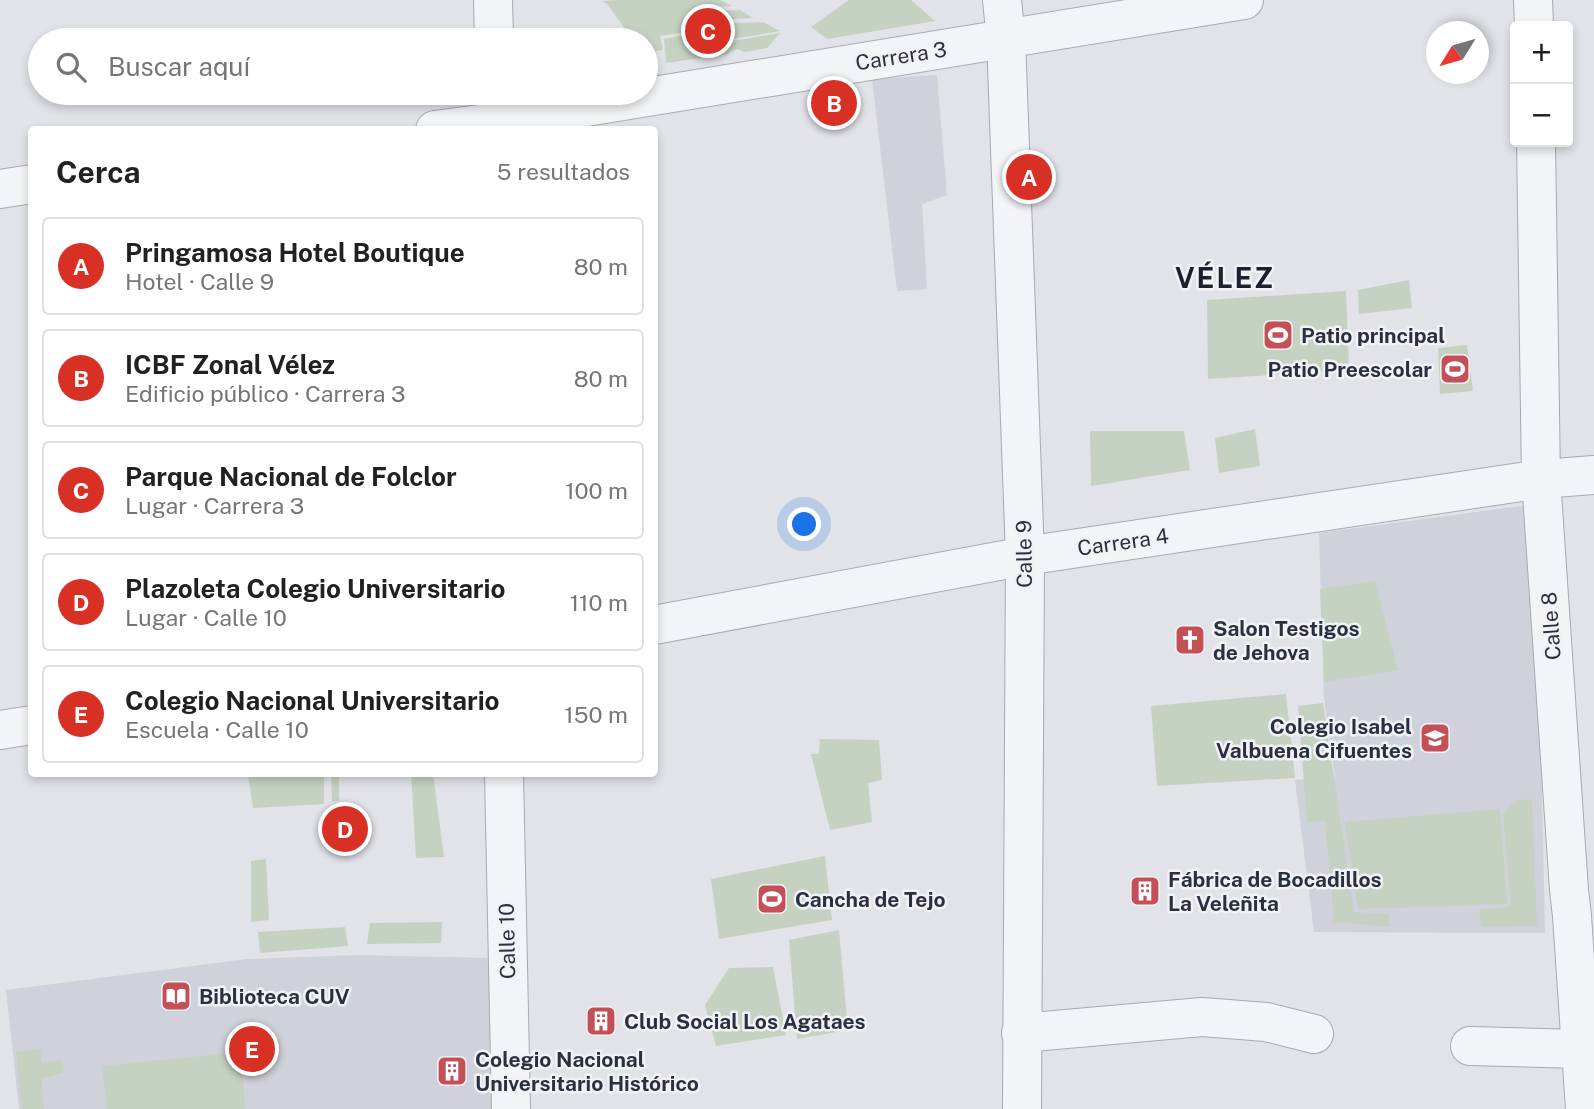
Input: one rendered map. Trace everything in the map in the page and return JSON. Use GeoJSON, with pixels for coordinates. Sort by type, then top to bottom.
{"type":"FeatureCollection","features":[{"type":"Feature","properties":{"kind":"street"},"geometry":{"type":"LineString","coordinates":[[493,0],[494,28]]}},
{"type":"Feature","properties":{"kind":"street","name":"Calle 9"},"geometry":{"type":"LineString","coordinates":[[1002,0],[1006,39],[1025,556],[1018,1109]]}},
{"type":"Feature","properties":{"kind":"street","name":"Carrera 3"},"geometry":{"type":"LineString","coordinates":[[658,91],[1006,39],[1244,0]]}},
{"type":"Feature","properties":{"kind":"street"},"geometry":{"type":"LineString","coordinates":[[1533,0],[1534,21]]}},
{"type":"Feature","properties":{"kind":"street","name":"Carrera 3"},"geometry":{"type":"LineString","coordinates":[[451,126],[495,115],[562,105]]}},
{"type":"Feature","properties":{"kind":"street","name":"Calle 8"},"geometry":{"type":"LineString","coordinates":[[1536,147],[1541,479],[1569,890],[1583,918],[1581,1049],[1586,1109]]}},
{"type":"Feature","properties":{"kind":"street"},"geometry":{"type":"LineString","coordinates":[[0,189],[28,185]]}},
{"type":"Feature","properties":{"kind":"street","name":"Carrera 4"},"geometry":{"type":"LineString","coordinates":[[658,624],[1025,556],[1541,479],[1594,475]]}},
{"type":"Feature","properties":{"kind":"street"},"geometry":{"type":"LineString","coordinates":[[0,730],[28,726]]}},
{"type":"Feature","properties":{"kind":"street","name":"Calle 10"},"geometry":{"type":"LineString","coordinates":[[504,777],[511,1109]]}},
{"type":"Feature","properties":{"kind":"street"},"geometry":{"type":"LineString","coordinates":[[1021,1033],[1202,1017],[1266,1022],[1314,1034]]}},
{"type":"Feature","properties":{"kind":"street"},"geometry":{"type":"LineString","coordinates":[[1470,1046],[1581,1049]]}},
{"type":"Feature","properties":{"kind":"shaded area"},"geometry":{"type":"Polygon","coordinates":[[[937,75],[947,195],[922,204],[927,289],[897,291],[872,79],[937,75]]]}},
{"type":"Feature","properties":{"kind":"shaded area","name":"Colegio Isabel Valbuena Cifuentes"},"geometry":{"type":"Polygon","coordinates":[[[1536,504],[1545,933],[1314,932],[1295,780],[1335,777],[1324,698],[1319,533],[1536,504]]]}},
{"type":"Feature","properties":{"kind":"shaded area"},"geometry":{"type":"Polygon","coordinates":[[[359,955],[489,958],[493,1109],[19,1109],[6,990],[247,959],[359,955]]]}},
{"type":"Feature","properties":{"kind":"green space"},"geometry":{"type":"Polygon","coordinates":[[[720,0],[732,6],[715,7],[714,11],[740,10],[753,18],[716,20],[715,24],[763,22],[780,31],[697,47],[780,33],[767,48],[744,52],[736,50],[728,54],[666,63],[664,39],[695,33],[697,44],[697,30],[660,36],[663,50],[658,51],[658,28],[624,28],[602,1],[720,0]]]}},
{"type":"Feature","properties":{"kind":"green space"},"geometry":{"type":"Polygon","coordinates":[[[849,0],[911,0],[935,21],[827,39],[811,27],[849,0]]]}},
{"type":"Feature","properties":{"kind":"green space"},"geometry":{"type":"Polygon","coordinates":[[[1409,280],[1412,308],[1359,314],[1358,290],[1409,280]]]}},
{"type":"Feature","properties":{"kind":"green space","name":"Patio principal"},"geometry":{"type":"Polygon","coordinates":[[[1346,291],[1349,370],[1208,379],[1207,300],[1346,291]]]}},
{"type":"Feature","properties":{"kind":"green space","name":"Patio Preescolar"},"geometry":{"type":"Polygon","coordinates":[[[1467,345],[1473,391],[1440,394],[1438,348],[1467,345]]]}},
{"type":"Feature","properties":{"kind":"green space"},"geometry":{"type":"Polygon","coordinates":[[[1255,429],[1260,466],[1219,473],[1215,438],[1255,429]]]}},
{"type":"Feature","properties":{"kind":"green space"},"geometry":{"type":"Polygon","coordinates":[[[1090,431],[1184,431],[1190,470],[1091,486],[1090,431]]]}},
{"type":"Feature","properties":{"kind":"green space"},"geometry":{"type":"Polygon","coordinates":[[[1375,581],[1398,670],[1324,682],[1320,589],[1375,581]]]}},
{"type":"Feature","properties":{"kind":"green space"},"geometry":{"type":"Polygon","coordinates":[[[1286,694],[1295,778],[1157,786],[1151,706],[1286,694]]]}},
{"type":"Feature","properties":{"kind":"green space"},"geometry":{"type":"Polygon","coordinates":[[[1323,703],[1354,912],[1389,914],[1390,927],[1334,922],[1325,821],[1307,822],[1298,706],[1323,703]]]}},
{"type":"Feature","properties":{"kind":"green space"},"geometry":{"type":"Polygon","coordinates":[[[820,739],[879,740],[882,780],[868,783],[872,822],[830,830],[811,754],[819,754],[820,739]]]}},
{"type":"Feature","properties":{"kind":"green space"},"geometry":{"type":"Polygon","coordinates":[[[248,777],[324,777],[324,804],[253,808],[248,777]]]}},
{"type":"Feature","properties":{"kind":"green space"},"geometry":{"type":"Polygon","coordinates":[[[331,777],[339,777],[339,801],[332,801],[331,777]]]}},
{"type":"Feature","properties":{"kind":"green space"},"geometry":{"type":"Polygon","coordinates":[[[411,777],[433,777],[444,857],[416,858],[411,777]]]}},
{"type":"Feature","properties":{"kind":"green space"},"geometry":{"type":"Polygon","coordinates":[[[1532,799],[1537,926],[1481,927],[1479,910],[1511,906],[1503,813],[1517,800],[1532,799]]]}},
{"type":"Feature","properties":{"kind":"green space"},"geometry":{"type":"Polygon","coordinates":[[[1500,809],[1507,904],[1358,909],[1345,822],[1500,809]]]}},
{"type":"Feature","properties":{"kind":"green space","name":"Cancha de Tejo"},"geometry":{"type":"Polygon","coordinates":[[[825,856],[832,920],[719,939],[711,879],[825,856]]]}},
{"type":"Feature","properties":{"kind":"green space"},"geometry":{"type":"Polygon","coordinates":[[[266,859],[269,920],[251,922],[251,861],[266,859]]]}},
{"type":"Feature","properties":{"kind":"green space"},"geometry":{"type":"Polygon","coordinates":[[[442,922],[441,943],[367,944],[370,923],[442,922]]]}},
{"type":"Feature","properties":{"kind":"green space"},"geometry":{"type":"Polygon","coordinates":[[[345,927],[348,946],[260,953],[258,932],[345,927]]]}},
{"type":"Feature","properties":{"kind":"green space"},"geometry":{"type":"Polygon","coordinates":[[[839,930],[848,1030],[797,1039],[789,940],[839,930]]]}},
{"type":"Feature","properties":{"kind":"green space"},"geometry":{"type":"Polygon","coordinates":[[[773,967],[786,1035],[716,1046],[705,1005],[729,968],[773,967]]]}},
{"type":"Feature","properties":{"kind":"green space"},"geometry":{"type":"Polygon","coordinates":[[[40,1048],[42,1063],[61,1059],[65,1072],[41,1079],[44,1109],[22,1109],[16,1052],[40,1048]]]}},
{"type":"Feature","properties":{"kind":"green space"},"geometry":{"type":"Polygon","coordinates":[[[241,1052],[245,1109],[107,1109],[102,1066],[241,1052]]]}},
{"type":"Feature","properties":{"kind":"place","name":"Parque Nacional de Folclor"},"geometry":{"type":"Point","coordinates":[708,31]}},
{"type":"Feature","properties":{"kind":"place","name":"ICBF Zonal Vélez"},"geometry":{"type":"Point","coordinates":[834,103]}},
{"type":"Feature","properties":{"kind":"place","name":"Pringamosa Hotel Boutique"},"geometry":{"type":"Point","coordinates":[1029,177]}},
{"type":"Feature","properties":{"kind":"place","name":"Patio principal"},"geometry":{"type":"Point","coordinates":[1278,335]}},
{"type":"Feature","properties":{"kind":"place","name":"Patio Preescolar"},"geometry":{"type":"Point","coordinates":[1455,369]}},
{"type":"Feature","properties":{"kind":"place","name":"Salon Testigos de Jehova"},"geometry":{"type":"Point","coordinates":[1190,640]}},
{"type":"Feature","properties":{"kind":"place","name":"Colegio Isabel Valbuena Cifuentes"},"geometry":{"type":"Point","coordinates":[1435,738]}},
{"type":"Feature","properties":{"kind":"place","name":"Plazoleta Colegio Universitario"},"geometry":{"type":"Point","coordinates":[345,829]}},
{"type":"Feature","properties":{"kind":"place","name":"Fábrica de Bocadillos La Veleñita"},"geometry":{"type":"Point","coordinates":[1145,891]}},
{"type":"Feature","properties":{"kind":"place","name":"Cancha de Tejo"},"geometry":{"type":"Point","coordinates":[772,899]}},
{"type":"Feature","properties":{"kind":"place","name":"Biblioteca CUV"},"geometry":{"type":"Point","coordinates":[176,996]}},
{"type":"Feature","properties":{"kind":"place","name":"Club Social Los Agataes"},"geometry":{"type":"Point","coordinates":[601,1021]}},
{"type":"Feature","properties":{"kind":"place","name":"Colegio Nacional Universitario"},"geometry":{"type":"Point","coordinates":[252,1049]}},
{"type":"Feature","properties":{"kind":"place","name":"Colegio Nacional Universitario Histórico"},"geometry":{"type":"Point","coordinates":[452,1071]}},
{"type":"Feature","properties":{"kind":"district","name":"VÉLEZ"},"geometry":{"type":"Point","coordinates":[1225,277]}}]}
